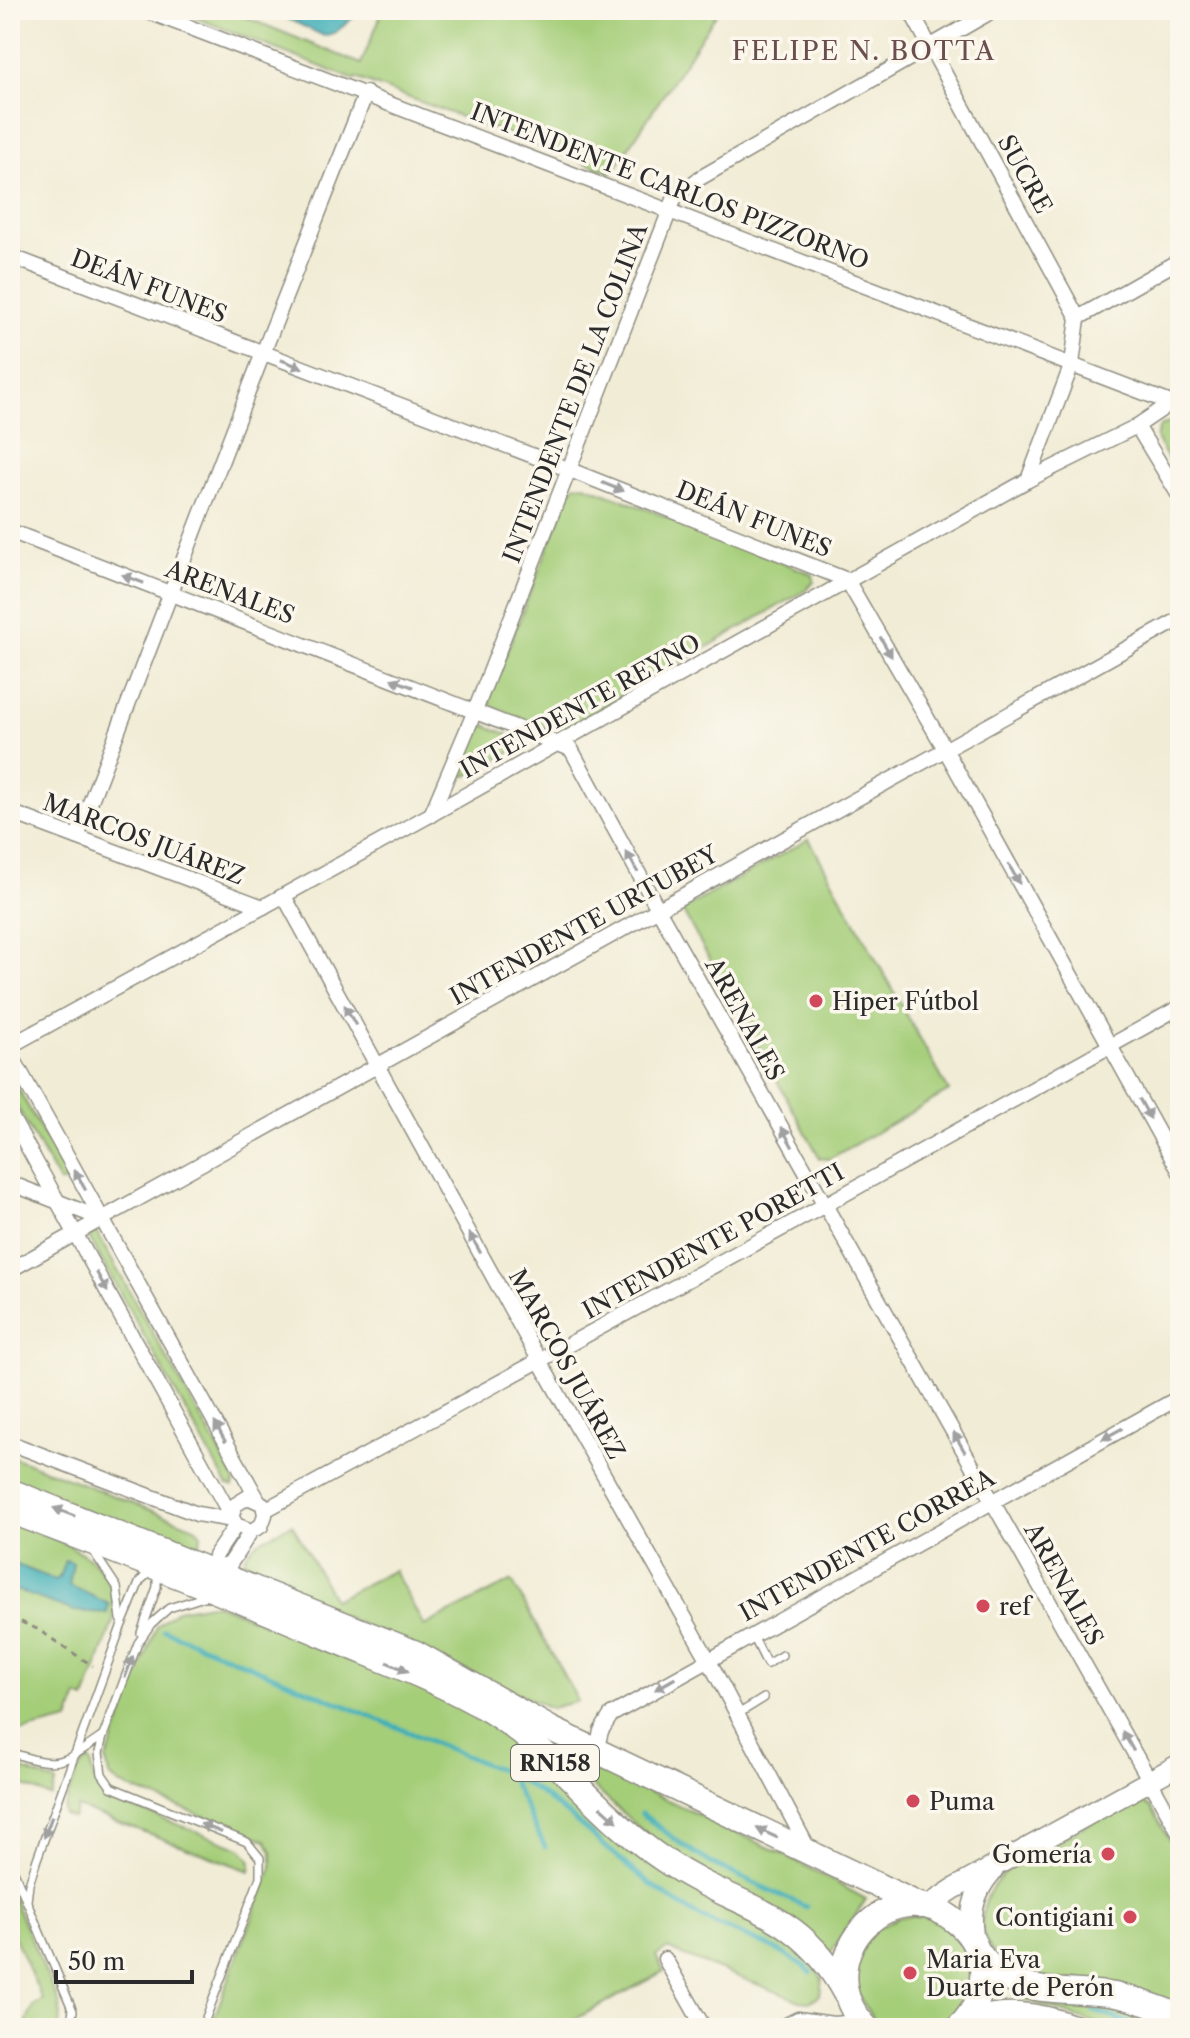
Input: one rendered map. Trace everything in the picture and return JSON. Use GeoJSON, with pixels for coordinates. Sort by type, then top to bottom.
{"type":"FeatureCollection","features":[{"type":"Feature","properties":{"kind":"highway","name":"RN158"},"geometry":{"type":"LineString","coordinates":[[10,1491],[471,1700],[509,1723],[664,1860],[696,1880],[774,1917],[802,1936],[827,1962],[864,2025]]}},
{"type":"Feature","properties":{"kind":"highway","name":"RN158"},"geometry":{"type":"LineString","coordinates":[[10,1511],[77,1536],[160,1558]]}},
{"type":"Feature","properties":{"kind":"highway","name":"RN158"},"geometry":{"type":"LineString","coordinates":[[214,1583],[416,1653],[551,1729],[887,1891],[950,1917],[969,1935],[995,1973],[1017,1985],[1113,1995],[1180,2016]]}},
{"type":"Feature","properties":{"kind":"highway"},"geometry":{"type":"LineString","coordinates":[[575,1783],[577,1770],[584,1759],[596,1751]]}},
{"type":"Feature","properties":{"kind":"highway"},"geometry":{"type":"LineString","coordinates":[[845,1993],[846,1956],[865,1925],[897,1908],[923,1907]]}},
{"type":"Feature","properties":{"kind":"highway"},"geometry":{"type":"LineString","coordinates":[[960,2027],[976,2005],[982,1984],[977,1949]]}},
{"type":"Feature","properties":{"kind":"highway"},"geometry":{"type":"LineString","coordinates":[[960,2027],[988,2016],[1021,2014],[1076,2028]]}},
{"type":"Feature","properties":{"kind":"main road"},"geometry":{"type":"LineString","coordinates":[[923,1907],[1180,1764]]}},
{"type":"Feature","properties":{"kind":"main road"},"geometry":{"type":"LineString","coordinates":[[977,1949],[971,1924],[972,1904],[994,1868]]}},
{"type":"Feature","properties":{"kind":"street","name":"INTENDENTE CARLOS PIZZORNO"},"geometry":{"type":"LineString","coordinates":[[144,10],[1176,405]]}},
{"type":"Feature","properties":{"kind":"street","name":"SUCRE"},"geometry":{"type":"LineString","coordinates":[[910,10],[1078,318]]}},
{"type":"Feature","properties":{"kind":"street","name":"INTENDENTE DE LA COLINA"},"geometry":{"type":"LineString","coordinates":[[430,815],[475,711],[675,197],[700,178],[994,10]]}},
{"type":"Feature","properties":{"kind":"street"},"geometry":{"type":"LineString","coordinates":[[77,837],[366,93]]}},
{"type":"Feature","properties":{"kind":"street","name":"DEÁN FUNES"},"geometry":{"type":"LineString","coordinates":[[10,256],[570,470],[847,580],[945,749],[1180,1172]]}},
{"type":"Feature","properties":{"kind":"street"},"geometry":{"type":"LineString","coordinates":[[1028,480],[1072,364],[1078,318],[1180,260]]}},
{"type":"Feature","properties":{"kind":"street","name":"INTENDENTE REYNO"},"geometry":{"type":"LineString","coordinates":[[10,1046],[1028,480],[1176,405]]}},
{"type":"Feature","properties":{"kind":"street"},"geometry":{"type":"LineString","coordinates":[[1137,426],[1180,497]]}},
{"type":"Feature","properties":{"kind":"street","name":"ARENALES"},"geometry":{"type":"LineString","coordinates":[[10,531],[571,749],[658,909],[1180,1834]]}},
{"type":"Feature","properties":{"kind":"street","name":"INTENDENTE URTUBEY"},"geometry":{"type":"LineString","coordinates":[[10,1270],[1180,619]]}},
{"type":"Feature","properties":{"kind":"street","name":"MARCOS JUÁREZ"},"geometry":{"type":"LineString","coordinates":[[10,812],[263,907]]}},
{"type":"Feature","properties":{"kind":"street","name":"MARCOS JUÁREZ"},"geometry":{"type":"LineString","coordinates":[[284,896],[539,1360],[708,1659],[811,1854]]}},
{"type":"Feature","properties":{"kind":"street","name":"INTENDENTE PORETTI"},"geometry":{"type":"LineString","coordinates":[[262,1505],[825,1205],[1180,1007]]}},
{"type":"Feature","properties":{"kind":"street"},"geometry":{"type":"LineString","coordinates":[[10,1053],[262,1505],[261,1526],[251,1531],[214,1583]]}},
{"type":"Feature","properties":{"kind":"street"},"geometry":{"type":"LineString","coordinates":[[10,1115],[234,1520]]}},
{"type":"Feature","properties":{"kind":"street"},"geometry":{"type":"LineString","coordinates":[[10,1183],[102,1219]]}},
{"type":"Feature","properties":{"kind":"street","name":"INTENDENTE CORREA"},"geometry":{"type":"LineString","coordinates":[[596,1751],[601,1731],[611,1715],[1180,1397]]}},
{"type":"Feature","properties":{"kind":"street"},"geometry":{"type":"LineString","coordinates":[[10,1443],[197,1514],[234,1520],[251,1531]]}},
{"type":"Feature","properties":{"kind":"street"},"geometry":{"type":"LineString","coordinates":[[214,1583],[215,1556],[234,1520],[238,1501],[248,1497],[262,1505]]}},
{"type":"Feature","properties":{"kind":"street"},"geometry":{"type":"LineString","coordinates":[[665,1959],[704,2028]]}},
{"type":"Feature","properties":{"kind":"street"},"geometry":{"type":"LineString","coordinates":[[780,2028],[798,2019],[864,2025]]}},
{"type":"Feature","properties":{"kind":"lane"},"geometry":{"type":"LineString","coordinates":[[77,1536],[98,1556],[112,1576],[121,1601],[121,1627]]}},
{"type":"Feature","properties":{"kind":"lane"},"geometry":{"type":"LineString","coordinates":[[27,1901],[29,1884],[121,1627],[140,1581],[160,1558]]}},
{"type":"Feature","properties":{"kind":"lane"},"geometry":{"type":"LineString","coordinates":[[160,1558],[157,1587],[103,1736],[99,1764],[111,1787],[247,1842],[260,1858],[260,1877],[202,2028]]}},
{"type":"Feature","properties":{"kind":"lane"},"geometry":{"type":"LineString","coordinates":[[138,1643],[151,1624],[169,1608],[214,1583]]}},
{"type":"Feature","properties":{"kind":"lane"},"geometry":{"type":"LineString","coordinates":[[752,1634],[767,1664],[782,1655]]}},
{"type":"Feature","properties":{"kind":"lane"},"geometry":{"type":"LineString","coordinates":[[738,1714],[764,1698]]}},
{"type":"Feature","properties":{"kind":"lane"},"geometry":{"type":"LineString","coordinates":[[10,1752],[37,1762],[60,1762],[103,1736]]}},
{"type":"Feature","properties":{"kind":"lane"},"geometry":{"type":"LineString","coordinates":[[10,1862],[73,2011],[69,2028]]}},
{"type":"Feature","properties":{"kind":"path"},"geometry":{"type":"LineString","coordinates":[[10,1617],[37,1629],[97,1668]]}},
{"type":"Feature","properties":{"kind":"green space"},"geometry":{"type":"Polygon","coordinates":[[[176,10],[228,10],[361,64],[383,10],[719,10],[612,173],[355,80],[176,10]]]}},
{"type":"Feature","properties":{"kind":"green space"},"geometry":{"type":"Polygon","coordinates":[[[1172,421],[1180,423],[1180,480],[1156,438],[1160,426],[1172,421]]]}},
{"type":"Feature","properties":{"kind":"green space"},"geometry":{"type":"Polygon","coordinates":[[[576,485],[585,485],[807,572],[813,575],[814,582],[806,590],[562,731],[495,708],[490,704],[489,697],[570,492],[576,485]]]}},
{"type":"Feature","properties":{"kind":"green space"},"geometry":{"type":"Polygon","coordinates":[[[484,725],[520,739],[522,746],[463,776],[459,768],[475,729],[484,725]]]}},
{"type":"Feature","properties":{"kind":"green space","name":"Hiper Fútbol"},"geometry":{"type":"Polygon","coordinates":[[[809,839],[949,1091],[829,1159],[820,1158],[682,910],[809,839]]]}},
{"type":"Feature","properties":{"kind":"green space"},"geometry":{"type":"Polygon","coordinates":[[[10,1074],[69,1184],[59,1182],[10,1094],[10,1074]]]}},
{"type":"Feature","properties":{"kind":"green space"},"geometry":{"type":"Polygon","coordinates":[[[96,1232],[230,1470],[235,1481],[233,1487],[227,1485],[90,1239],[91,1234],[96,1232]]]}},
{"type":"Feature","properties":{"kind":"green space"},"geometry":{"type":"Polygon","coordinates":[[[10,1456],[195,1527],[201,1534],[200,1543],[187,1550],[10,1483],[10,1456]]]}},
{"type":"Feature","properties":{"kind":"green space"},"geometry":{"type":"Polygon","coordinates":[[[10,1521],[67,1544],[98,1566],[108,1581],[113,1600],[113,1622],[85,1699],[78,1696],[69,1720],[10,1734],[10,1521]]]}},
{"type":"Feature","properties":{"kind":"green space"},"geometry":{"type":"Polygon","coordinates":[[[292,1524],[334,1600],[394,1570],[424,1626],[512,1581],[578,1701],[551,1708],[245,1573],[244,1563],[251,1548],[292,1524]]]}},
{"type":"Feature","properties":{"kind":"green space"},"geometry":{"type":"Polygon","coordinates":[[[220,1605],[461,1703],[811,1959],[822,1979],[820,1995],[809,2002],[800,2001],[667,1949],[656,1956],[664,1971],[559,2028],[210,2028],[272,1867],[272,1852],[266,1840],[119,1784],[109,1776],[106,1760],[157,1626],[177,1610],[220,1605]]]}},
{"type":"Feature","properties":{"kind":"green space"},"geometry":{"type":"Polygon","coordinates":[[[87,1760],[91,1762],[96,1782],[110,1796],[123,1804],[241,1848],[251,1861],[250,1871],[77,1807],[73,1818],[64,1815],[63,1810],[77,1772],[87,1760]]]}},
{"type":"Feature","properties":{"kind":"green space"},"geometry":{"type":"Polygon","coordinates":[[[10,1765],[56,1782],[51,1797],[10,1780],[10,1765]]]}},
{"type":"Feature","properties":{"kind":"green space"},"geometry":{"type":"Polygon","coordinates":[[[599,1768],[789,1857],[866,1899],[831,1953],[664,1850],[590,1784],[599,1768]]]}},
{"type":"Feature","properties":{"kind":"green space"},"geometry":{"type":"Polygon","coordinates":[[[1138,1800],[1151,1807],[1180,1858],[1180,2004],[1062,1983],[1018,1971],[1000,1960],[992,1951],[982,1928],[986,1899],[998,1880],[1009,1869],[1128,1801],[1138,1800]]]}},
{"type":"Feature","properties":{"kind":"green space"},"geometry":{"type":"Polygon","coordinates":[[[10,1891],[59,2003],[61,2017],[58,2028],[24,2028],[33,2006],[43,2001],[10,1927],[10,1891]]]}},
{"type":"Feature","properties":{"kind":"green space"},"geometry":{"type":"Polygon","coordinates":[[[922,1916],[943,1924],[965,1948],[972,1970],[971,1992],[945,2028],[878,2028],[850,1981],[870,1932],[900,1917],[922,1916]]]}},
{"type":"Feature","properties":{"kind":"green space"},"geometry":{"type":"Polygon","coordinates":[[[1012,1995],[1110,2003],[1180,2024],[1180,2028],[1109,2028],[1012,1995]]]}},
{"type":"Feature","properties":{"kind":"water"},"geometry":{"type":"Polygon","coordinates":[[[269,10],[362,10],[336,32],[324,36],[269,10]]]}},
{"type":"Feature","properties":{"kind":"water"},"geometry":{"type":"Polygon","coordinates":[[[65,1560],[73,1563],[69,1585],[109,1604],[107,1613],[74,1611],[10,1588],[10,1562],[55,1580],[59,1578],[65,1560]]]}},
{"type":"Feature","properties":{"kind":"waterway"},"geometry":{"type":"LineString","coordinates":[[164,1630],[509,1774],[554,1804],[680,1905],[780,1952],[811,1972]]}},
{"type":"Feature","properties":{"kind":"waterway"},"geometry":{"type":"LineString","coordinates":[[510,1776],[545,1847]]}},
{"type":"Feature","properties":{"kind":"waterway"},"geometry":{"type":"LineString","coordinates":[[642,1814],[711,1863],[806,1907]]}},
{"type":"Feature","properties":{"kind":"waterway"},"geometry":{"type":"LineString","coordinates":[[1094,2011],[1144,2028]]}},
{"type":"Feature","properties":{"kind":"place","name":"Hiper Fútbol"},"geometry":{"type":"Point","coordinates":[816,1001]}},
{"type":"Feature","properties":{"kind":"place","name":"ref"},"geometry":{"type":"Point","coordinates":[983,1606]}},
{"type":"Feature","properties":{"kind":"place","name":"Puma"},"geometry":{"type":"Point","coordinates":[913,1801]}},
{"type":"Feature","properties":{"kind":"place","name":"Gomería"},"geometry":{"type":"Point","coordinates":[1108,1854]}},
{"type":"Feature","properties":{"kind":"place","name":"Contigiani"},"geometry":{"type":"Point","coordinates":[1130,1917]}},
{"type":"Feature","properties":{"kind":"place","name":"Maria Eva Duarte de Perón"},"geometry":{"type":"Point","coordinates":[910,1973]}},
{"type":"Feature","properties":{"kind":"district","name":"FELIPE N. BOTTA"},"geometry":{"type":"Point","coordinates":[864,51]}}]}
